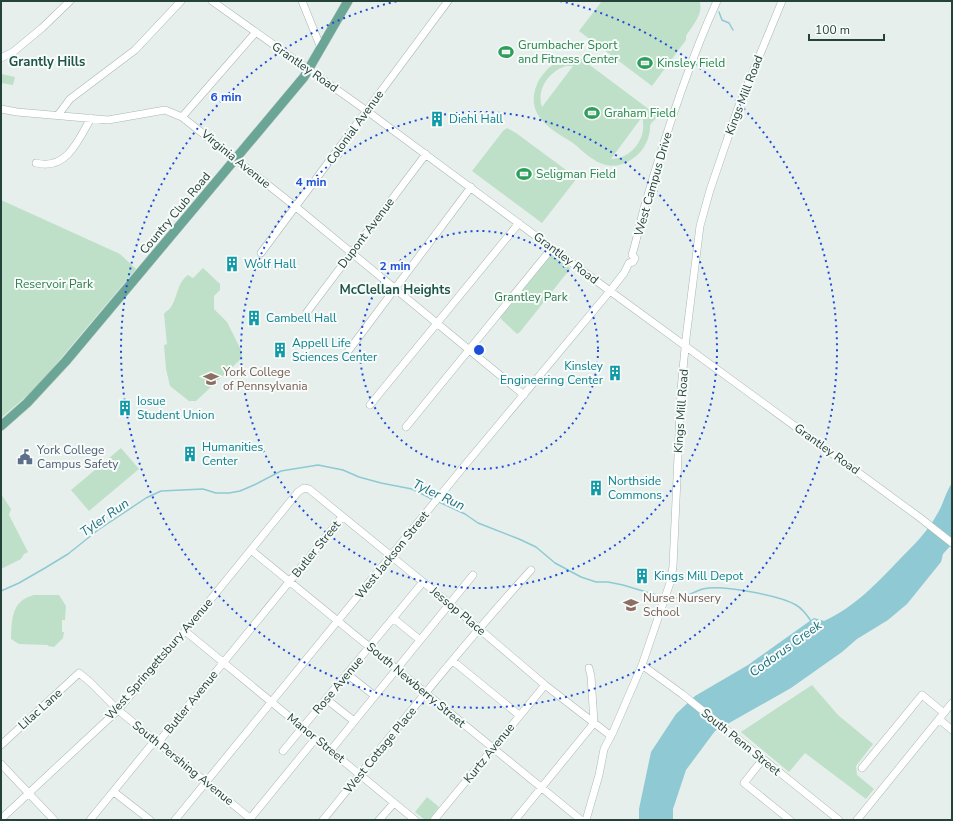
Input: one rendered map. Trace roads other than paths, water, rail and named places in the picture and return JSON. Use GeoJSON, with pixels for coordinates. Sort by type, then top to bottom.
{"type":"FeatureCollection","features":[{"type":"Feature","properties":{"kind":"main road","name":"Country Club Road"},"geometry":{"type":"LineString","coordinates":[[1,426],[27,403],[66,362],[304,77],[348,1]]}},
{"type":"Feature","properties":{"kind":"street"},"geometry":{"type":"LineString","coordinates":[[1,58],[13,52],[42,28],[70,1]]}},
{"type":"Feature","properties":{"kind":"street"},"geometry":{"type":"LineString","coordinates":[[58,115],[70,99],[135,50],[182,1]]}},
{"type":"Feature","properties":{"kind":"street","name":"Grantley Road"},"geometry":{"type":"LineString","coordinates":[[212,1],[426,154],[610,291],[919,517],[952,543]]}},
{"type":"Feature","properties":{"kind":"street"},"geometry":{"type":"LineString","coordinates":[[302,1],[320,48]]}},
{"type":"Feature","properties":{"kind":"street","name":"Colonial Avenue"},"geometry":{"type":"LineString","coordinates":[[261,253],[448,1]]}},
{"type":"Feature","properties":{"kind":"street","name":"West Campus Drive"},"geometry":{"type":"LineString","coordinates":[[610,291],[624,273],[629,263],[629,257],[632,255],[645,205],[678,98],[698,45],[717,1]]}},
{"type":"Feature","properties":{"kind":"street","name":"Kings Mill Road"},"geometry":{"type":"LineString","coordinates":[[586,820],[599,775],[604,749],[642,665],[667,595],[673,566],[681,390],[698,242],[703,215],[738,108],[782,1]]}},
{"type":"Feature","properties":{"kind":"street"},"geometry":{"type":"LineString","coordinates":[[182,117],[256,32]]}},
{"type":"Feature","properties":{"kind":"street","name":"Virginia Avenue"},"geometry":{"type":"LineString","coordinates":[[1,109],[17,112],[108,120],[165,110],[182,117],[296,207],[524,395]]}},
{"type":"Feature","properties":{"kind":"street"},"geometry":{"type":"LineString","coordinates":[[36,163],[42,165],[54,164],[70,154],[91,118]]}},
{"type":"Feature","properties":{"kind":"street","name":"Dupont Avenue"},"geometry":{"type":"LineString","coordinates":[[307,312],[426,154]]}},
{"type":"Feature","properties":{"kind":"street"},"geometry":{"type":"LineString","coordinates":[[349,350],[470,187]]}},
{"type":"Feature","properties":{"kind":"street"},"geometry":{"type":"LineString","coordinates":[[370,405],[519,223]]}},
{"type":"Feature","properties":{"kind":"street"},"geometry":{"type":"LineString","coordinates":[[406,427],[552,248]]}},
{"type":"Feature","properties":{"kind":"street","name":"West Jackson Street"},"geometry":{"type":"LineString","coordinates":[[175,820],[610,291]]}},
{"type":"Feature","properties":{"kind":"street","name":"Jessop Place"},"geometry":{"type":"LineString","coordinates":[[304,488],[309,489],[450,604],[545,686],[611,736]]}},
{"type":"Feature","properties":{"kind":"street","name":"West Springettsbury Avenue"},"geometry":{"type":"LineString","coordinates":[[1,819],[118,710],[185,631],[298,492],[304,488]]}},
{"type":"Feature","properties":{"kind":"street","name":"Butler Street"},"geometry":{"type":"LineString","coordinates":[[290,581],[342,517]]}},
{"type":"Feature","properties":{"kind":"street","name":"South Newberry Street"},"geometry":{"type":"LineString","coordinates":[[251,550],[580,820]]}},
{"type":"Feature","properties":{"kind":"street","name":"West Cottage Place"},"geometry":{"type":"LineString","coordinates":[[323,820],[504,599],[531,570]]}},
{"type":"Feature","properties":{"kind":"street"},"geometry":{"type":"LineString","coordinates":[[331,750],[473,575]]}},
{"type":"Feature","properties":{"kind":"street","name":"Butler Avenue"},"geometry":{"type":"LineString","coordinates":[[90,820],[152,744],[161,738],[290,581]]}},
{"type":"Feature","properties":{"kind":"street","name":"Rose Avenue"},"geometry":{"type":"LineString","coordinates":[[283,751],[423,582]]}},
{"type":"Feature","properties":{"kind":"street"},"geometry":{"type":"LineString","coordinates":[[392,618],[420,640]]}},
{"type":"Feature","properties":{"kind":"street","name":"Manor Street"},"geometry":{"type":"LineString","coordinates":[[185,631],[415,820]]}},
{"type":"Feature","properties":{"kind":"street"},"geometry":{"type":"LineString","coordinates":[[453,661],[519,715]]}},
{"type":"Feature","properties":{"kind":"street","name":"South Penn Street"},"geometry":{"type":"LineString","coordinates":[[642,665],[682,694],[839,820]]}},
{"type":"Feature","properties":{"kind":"street"},"geometry":{"type":"LineString","coordinates":[[515,820],[594,723],[591,676],[589,668]]}},
{"type":"Feature","properties":{"kind":"street","name":"South Pershing Avenue"},"geometry":{"type":"LineString","coordinates":[[79,673],[118,710],[250,820]]}},
{"type":"Feature","properties":{"kind":"street","name":"Lilac Lane"},"geometry":{"type":"LineString","coordinates":[[1,745],[79,673]]}},
{"type":"Feature","properties":{"kind":"street"},"geometry":{"type":"LineString","coordinates":[[347,674],[375,696]]}},
{"type":"Feature","properties":{"kind":"street","name":"Kurtz Avenue"},"geometry":{"type":"LineString","coordinates":[[434,820],[519,715],[545,686]]}},
{"type":"Feature","properties":{"kind":"street"},"geometry":{"type":"LineString","coordinates":[[862,768],[922,695],[944,713]]}},
{"type":"Feature","properties":{"kind":"street"},"geometry":{"type":"LineString","coordinates":[[326,699],[354,721]]}},
{"type":"Feature","properties":{"kind":"street"},"geometry":{"type":"LineString","coordinates":[[858,820],[952,703]]}},
{"type":"Feature","properties":{"kind":"street"},"geometry":{"type":"LineString","coordinates":[[939,719],[952,730]]}},
{"type":"Feature","properties":{"kind":"street"},"geometry":{"type":"LineString","coordinates":[[601,729],[604,749]]}},
{"type":"Feature","properties":{"kind":"street"},"geometry":{"type":"LineString","coordinates":[[250,820],[316,738]]}},
{"type":"Feature","properties":{"kind":"street"},"geometry":{"type":"LineString","coordinates":[[763,759],[744,783],[790,820]]}},
{"type":"Feature","properties":{"kind":"street"},"geometry":{"type":"LineString","coordinates":[[1,764],[54,820]]}},
{"type":"Feature","properties":{"kind":"street"},"geometry":{"type":"LineString","coordinates":[[114,792],[150,820]]}},
{"type":"Feature","properties":{"kind":"street"},"geometry":{"type":"LineString","coordinates":[[379,820],[394,803]]}},
{"type":"Feature","properties":{"kind":"water","name":"Codorus Creek"},"geometry":{"type":"Polygon","coordinates":[[[952,483],[952,544],[943,554],[941,562],[907,604],[888,620],[857,639],[842,652],[791,688],[715,731],[686,770],[673,809],[673,820],[639,820],[639,809],[651,752],[676,714],[695,696],[748,665],[814,618],[824,621],[846,609],[856,601],[915,544],[924,533],[938,512],[952,483]]]}},
{"type":"Feature","properties":{"kind":"waterway"},"geometry":{"type":"LineString","coordinates":[[719,12],[722,20],[729,23],[733,30]]}},
{"type":"Feature","properties":{"kind":"waterway","name":"Tyler Run"},"geometry":{"type":"LineString","coordinates":[[1,591],[19,583],[68,554],[98,530],[146,498],[161,491],[203,489],[216,493],[229,493],[240,491],[281,471],[318,465],[343,470],[359,477],[381,483],[412,489],[434,500]]}},
{"type":"Feature","properties":{"kind":"waterway","name":"Tyler Run"},"geometry":{"type":"LineString","coordinates":[[439,502],[465,514],[478,523],[536,547],[555,563],[581,577],[596,582],[608,582],[623,585],[663,597]]}},
{"type":"Feature","properties":{"kind":"waterway","name":"Tyler Run"},"geometry":{"type":"LineString","coordinates":[[668,598],[672,599],[681,597],[703,589],[736,589],[778,598],[796,605],[803,610],[811,621]]}},
{"type":"Feature","properties":{"kind":"place","name":"Grumbacher Sport and Fitness Center"},"geometry":{"type":"Point","coordinates":[506,52]}},
{"type":"Feature","properties":{"kind":"place","name":"Kinsley Field"},"geometry":{"type":"Point","coordinates":[645,63]}},
{"type":"Feature","properties":{"kind":"place","name":"Graham Field"},"geometry":{"type":"Point","coordinates":[592,113]}},
{"type":"Feature","properties":{"kind":"place","name":"Diehl Hall"},"geometry":{"type":"Point","coordinates":[437,119]}},
{"type":"Feature","properties":{"kind":"place","name":"Seligman Field"},"geometry":{"type":"Point","coordinates":[524,174]}},
{"type":"Feature","properties":{"kind":"place","name":"Wolf Hall"},"geometry":{"type":"Point","coordinates":[232,264]}},
{"type":"Feature","properties":{"kind":"place","name":"Cambell Hall"},"geometry":{"type":"Point","coordinates":[254,318]}},
{"type":"Feature","properties":{"kind":"place","name":"Appell Life Sciences Center"},"geometry":{"type":"Point","coordinates":[280,350]}},
{"type":"Feature","properties":{"kind":"place","name":"Kinsley Engineering Center"},"geometry":{"type":"Point","coordinates":[615,373]}},
{"type":"Feature","properties":{"kind":"place","name":"York College of Pennsylvania"},"geometry":{"type":"Point","coordinates":[211,379]}},
{"type":"Feature","properties":{"kind":"place","name":"Iosue Student Union"},"geometry":{"type":"Point","coordinates":[125,408]}},
{"type":"Feature","properties":{"kind":"place","name":"Humanities Center"},"geometry":{"type":"Point","coordinates":[190,454]}},
{"type":"Feature","properties":{"kind":"place","name":"York College Campus Safety"},"geometry":{"type":"Point","coordinates":[25,457]}},
{"type":"Feature","properties":{"kind":"place","name":"Northside Commons"},"geometry":{"type":"Point","coordinates":[596,488]}},
{"type":"Feature","properties":{"kind":"place","name":"Kings Mill Depot"},"geometry":{"type":"Point","coordinates":[642,576]}},
{"type":"Feature","properties":{"kind":"place","name":"Nurse Nursery School"},"geometry":{"type":"Point","coordinates":[631,605]}},
{"type":"Feature","properties":{"kind":"district","name":"Grantly Hills"},"geometry":{"type":"Point","coordinates":[47,61]}},
{"type":"Feature","properties":{"kind":"district","name":"McClellan Heights"},"geometry":{"type":"Point","coordinates":[395,289]}},
{"type":"Feature","properties":{"kind":"park label","name":"Reservoir Park"},"geometry":{"type":"Point","coordinates":[54,284]}},
{"type":"Feature","properties":{"kind":"park label","name":"Grantley Park"},"geometry":{"type":"Point","coordinates":[531,297]}}]}
